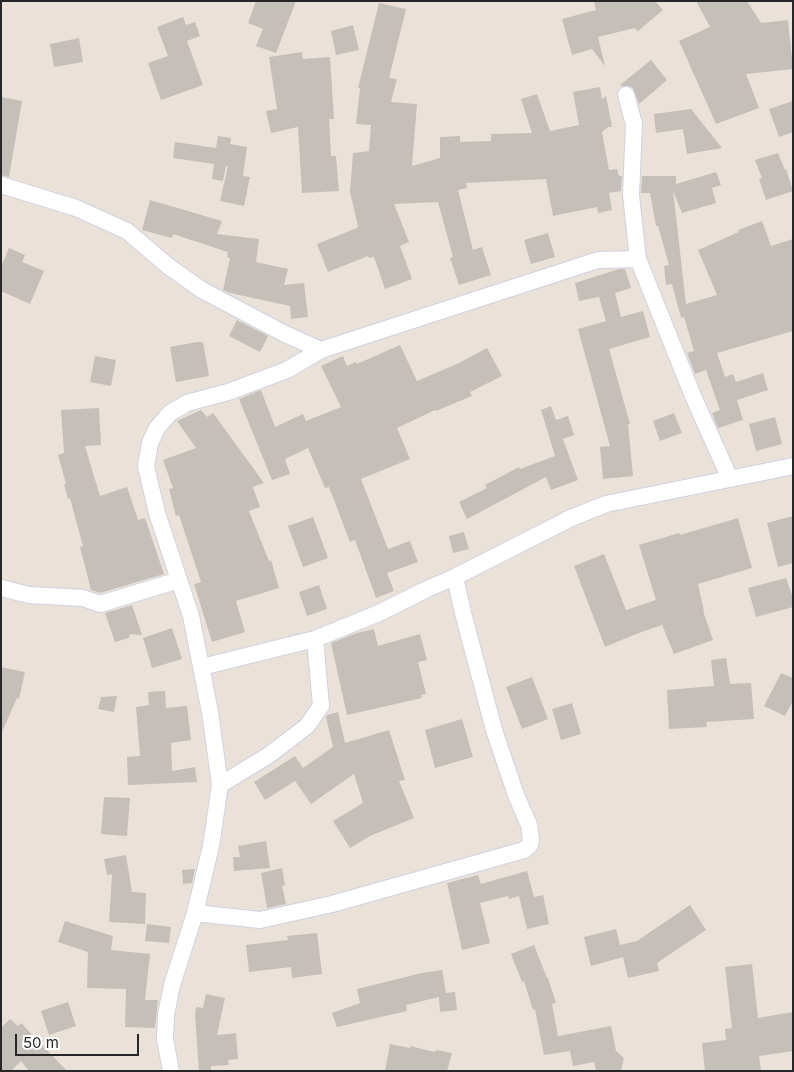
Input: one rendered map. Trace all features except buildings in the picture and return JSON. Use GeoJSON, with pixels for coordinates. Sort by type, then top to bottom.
{"type":"FeatureCollection","features":[{"type":"Feature","properties":{"kind":"street"},"geometry":{"type":"LineString","coordinates":[[626,95],[634,124],[631,195],[638,259],[689,388],[730,479]]}},
{"type":"Feature","properties":{"kind":"street"},"geometry":{"type":"LineString","coordinates":[[1,185],[76,208],[128,232],[168,266],[202,290],[285,334],[321,350]]}},
{"type":"Feature","properties":{"kind":"street"},"geometry":{"type":"LineString","coordinates":[[171,1071],[165,1039],[166,1015],[172,985],[195,913],[211,846],[220,785],[202,667],[191,616],[157,514],[146,466],[150,443],[157,428],[170,413],[186,404],[228,392],[287,370],[321,350],[598,260],[638,259]]}},
{"type":"Feature","properties":{"kind":"street"},"geometry":{"type":"LineString","coordinates":[[202,667],[316,639],[379,613],[456,577],[571,518],[606,504],[793,466]]}},
{"type":"Feature","properties":{"kind":"street"},"geometry":{"type":"LineString","coordinates":[[195,913],[260,920],[332,904],[524,850],[530,845],[529,825],[516,795],[494,730],[463,613],[456,577]]}},
{"type":"Feature","properties":{"kind":"street"},"geometry":{"type":"LineString","coordinates":[[1,588],[29,595],[83,598],[100,604],[179,580]]}},
{"type":"Feature","properties":{"kind":"street"},"geometry":{"type":"LineString","coordinates":[[220,785],[269,755],[307,726],[321,706],[316,639]]}}]}
